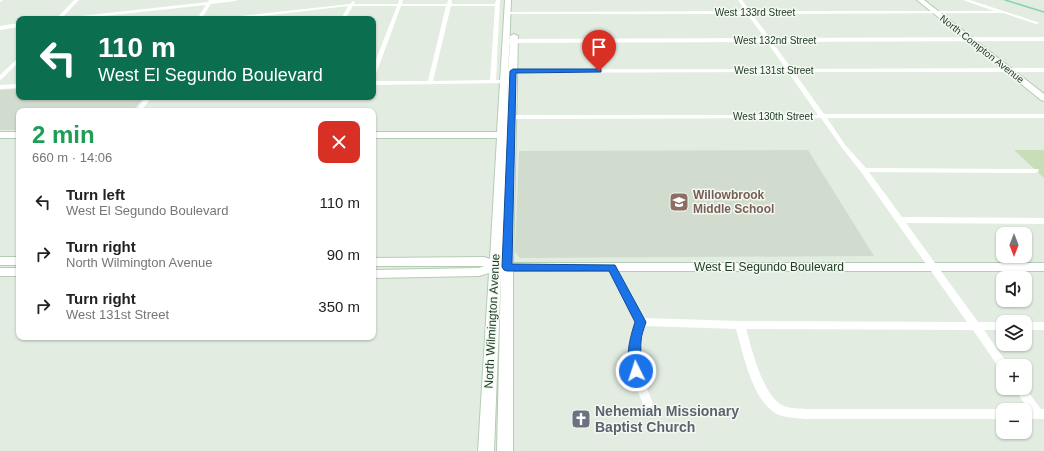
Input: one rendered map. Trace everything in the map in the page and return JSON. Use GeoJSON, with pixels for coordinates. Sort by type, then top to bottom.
{"type":"FeatureCollection","features":[{"type":"Feature","properties":{"kind":"main road","name":"North Wilmington Avenue"},"geometry":{"type":"LineString","coordinates":[[486,450],[503,266],[511,13],[508,0]]}},
{"type":"Feature","properties":{"kind":"main road","name":"North Wilmington Avenue"},"geometry":{"type":"LineString","coordinates":[[511,13],[515,0]]}},
{"type":"Feature","properties":{"kind":"main road","name":"North Compton Avenue"},"geometry":{"type":"LineString","coordinates":[[920,0],[1044,98]]}},
{"type":"Feature","properties":{"kind":"main road"},"geometry":{"type":"LineString","coordinates":[[0,135],[16,135]]}},
{"type":"Feature","properties":{"kind":"main road"},"geometry":{"type":"LineString","coordinates":[[376,135],[506,135]]}},
{"type":"Feature","properties":{"kind":"main road"},"geometry":{"type":"LineString","coordinates":[[0,261],[16,262]]}},
{"type":"Feature","properties":{"kind":"main road"},"geometry":{"type":"LineString","coordinates":[[376,262],[484,261],[503,266]]}},
{"type":"Feature","properties":{"kind":"main road"},"geometry":{"type":"LineString","coordinates":[[376,274],[481,272],[503,266]]}},
{"type":"Feature","properties":{"kind":"main road"},"geometry":{"type":"LineString","coordinates":[[503,266],[505,451]]}},
{"type":"Feature","properties":{"kind":"main road","name":"West El Segundo Boulevard"},"geometry":{"type":"LineString","coordinates":[[503,266],[1044,268]]}},
{"type":"Feature","properties":{"kind":"main road"},"geometry":{"type":"LineString","coordinates":[[0,272],[16,272]]}},
{"type":"Feature","properties":{"kind":"street"},"geometry":{"type":"LineString","coordinates":[[61,16],[77,0]]}},
{"type":"Feature","properties":{"kind":"street"},"geometry":{"type":"LineString","coordinates":[[89,16],[235,0]]}},
{"type":"Feature","properties":{"kind":"street"},"geometry":{"type":"LineString","coordinates":[[345,16],[354,0]]}},
{"type":"Feature","properties":{"kind":"street"},"geometry":{"type":"LineString","coordinates":[[740,0],[844,147],[864,170],[999,359]]}},
{"type":"Feature","properties":{"kind":"street"},"geometry":{"type":"LineString","coordinates":[[965,0],[1038,23]]}},
{"type":"Feature","properties":{"kind":"street"},"geometry":{"type":"LineString","coordinates":[[201,16],[210,2]]}},
{"type":"Feature","properties":{"kind":"street"},"geometry":{"type":"LineString","coordinates":[[430,83],[449,2]]}},
{"type":"Feature","properties":{"kind":"street"},"geometry":{"type":"LineString","coordinates":[[249,16],[351,5],[498,2],[493,82]]}},
{"type":"Feature","properties":{"kind":"street"},"geometry":{"type":"LineString","coordinates":[[376,66],[400,3]]}},
{"type":"Feature","properties":{"kind":"street","name":"West 133rd Street"},"geometry":{"type":"LineString","coordinates":[[511,13],[1004,12]]}},
{"type":"Feature","properties":{"kind":"street"},"geometry":{"type":"LineString","coordinates":[[0,28],[16,25]]}},
{"type":"Feature","properties":{"kind":"street","name":"West 132nd Street"},"geometry":{"type":"LineString","coordinates":[[510,41],[1044,39]]}},
{"type":"Feature","properties":{"kind":"street"},"geometry":{"type":"LineString","coordinates":[[0,78],[16,65]]}},
{"type":"Feature","properties":{"kind":"street","name":"West 131st Street"},"geometry":{"type":"LineString","coordinates":[[509,71],[1044,70]]}},
{"type":"Feature","properties":{"kind":"street"},"geometry":{"type":"LineString","coordinates":[[376,83],[508,82]]}},
{"type":"Feature","properties":{"kind":"street"},"geometry":{"type":"LineString","coordinates":[[0,87],[16,86]]}},
{"type":"Feature","properties":{"kind":"street"},"geometry":{"type":"LineString","coordinates":[[140,108],[147,100]]}},
{"type":"Feature","properties":{"kind":"street","name":"West 130th Street"},"geometry":{"type":"LineString","coordinates":[[507,117],[1044,116]]}},
{"type":"Feature","properties":{"kind":"street"},"geometry":{"type":"LineString","coordinates":[[864,170],[1034,171]]}},
{"type":"Feature","properties":{"kind":"street"},"geometry":{"type":"LineString","coordinates":[[899,220],[1044,221]]}},
{"type":"Feature","properties":{"kind":"street"},"geometry":{"type":"LineString","coordinates":[[612,267],[640,322],[635,340],[634,363],[638,380],[648,403]]}},
{"type":"Feature","properties":{"kind":"street"},"geometry":{"type":"LineString","coordinates":[[640,322],[740,325],[996,326]]}},
{"type":"Feature","properties":{"kind":"street"},"geometry":{"type":"LineString","coordinates":[[740,325],[763,392],[770,402],[779,409],[806,414],[996,414]]}},
{"type":"Feature","properties":{"kind":"street"},"geometry":{"type":"LineString","coordinates":[[1032,326],[1044,326]]}},
{"type":"Feature","properties":{"kind":"street"},"geometry":{"type":"LineString","coordinates":[[1025,395],[1041,414]]}},
{"type":"Feature","properties":{"kind":"shaded area"},"geometry":{"type":"Polygon","coordinates":[[[16,89],[16,100],[142,100],[135,108],[16,108],[16,130],[0,130],[0,90],[16,89]]]}},
{"type":"Feature","properties":{"kind":"shaded area","name":"Willowbrook Middle School"},"geometry":{"type":"Polygon","coordinates":[[[808,150],[874,256],[520,258],[515,252],[519,151],[808,150]]]}},
{"type":"Feature","properties":{"kind":"green space"},"geometry":{"type":"Polygon","coordinates":[[[1014,150],[1044,150],[1044,178],[1014,150]]]}},
{"type":"Feature","properties":{"kind":"waterway"},"geometry":{"type":"LineString","coordinates":[[1005,0],[1044,12]]}},
{"type":"Feature","properties":{"kind":"place","name":"Willowbrook Middle School"},"geometry":{"type":"Point","coordinates":[679,202]}},
{"type":"Feature","properties":{"kind":"place","name":"Nehemiah Missionary Baptist Church"},"geometry":{"type":"Point","coordinates":[581,419]}},
{"type":"Feature","properties":{"kind":"route"},"geometry":{"type":"LineString","coordinates":[[599,71],[513,71],[507,267],[612,267],[640,322],[635,340],[634,363],[636,371]]}}]}
